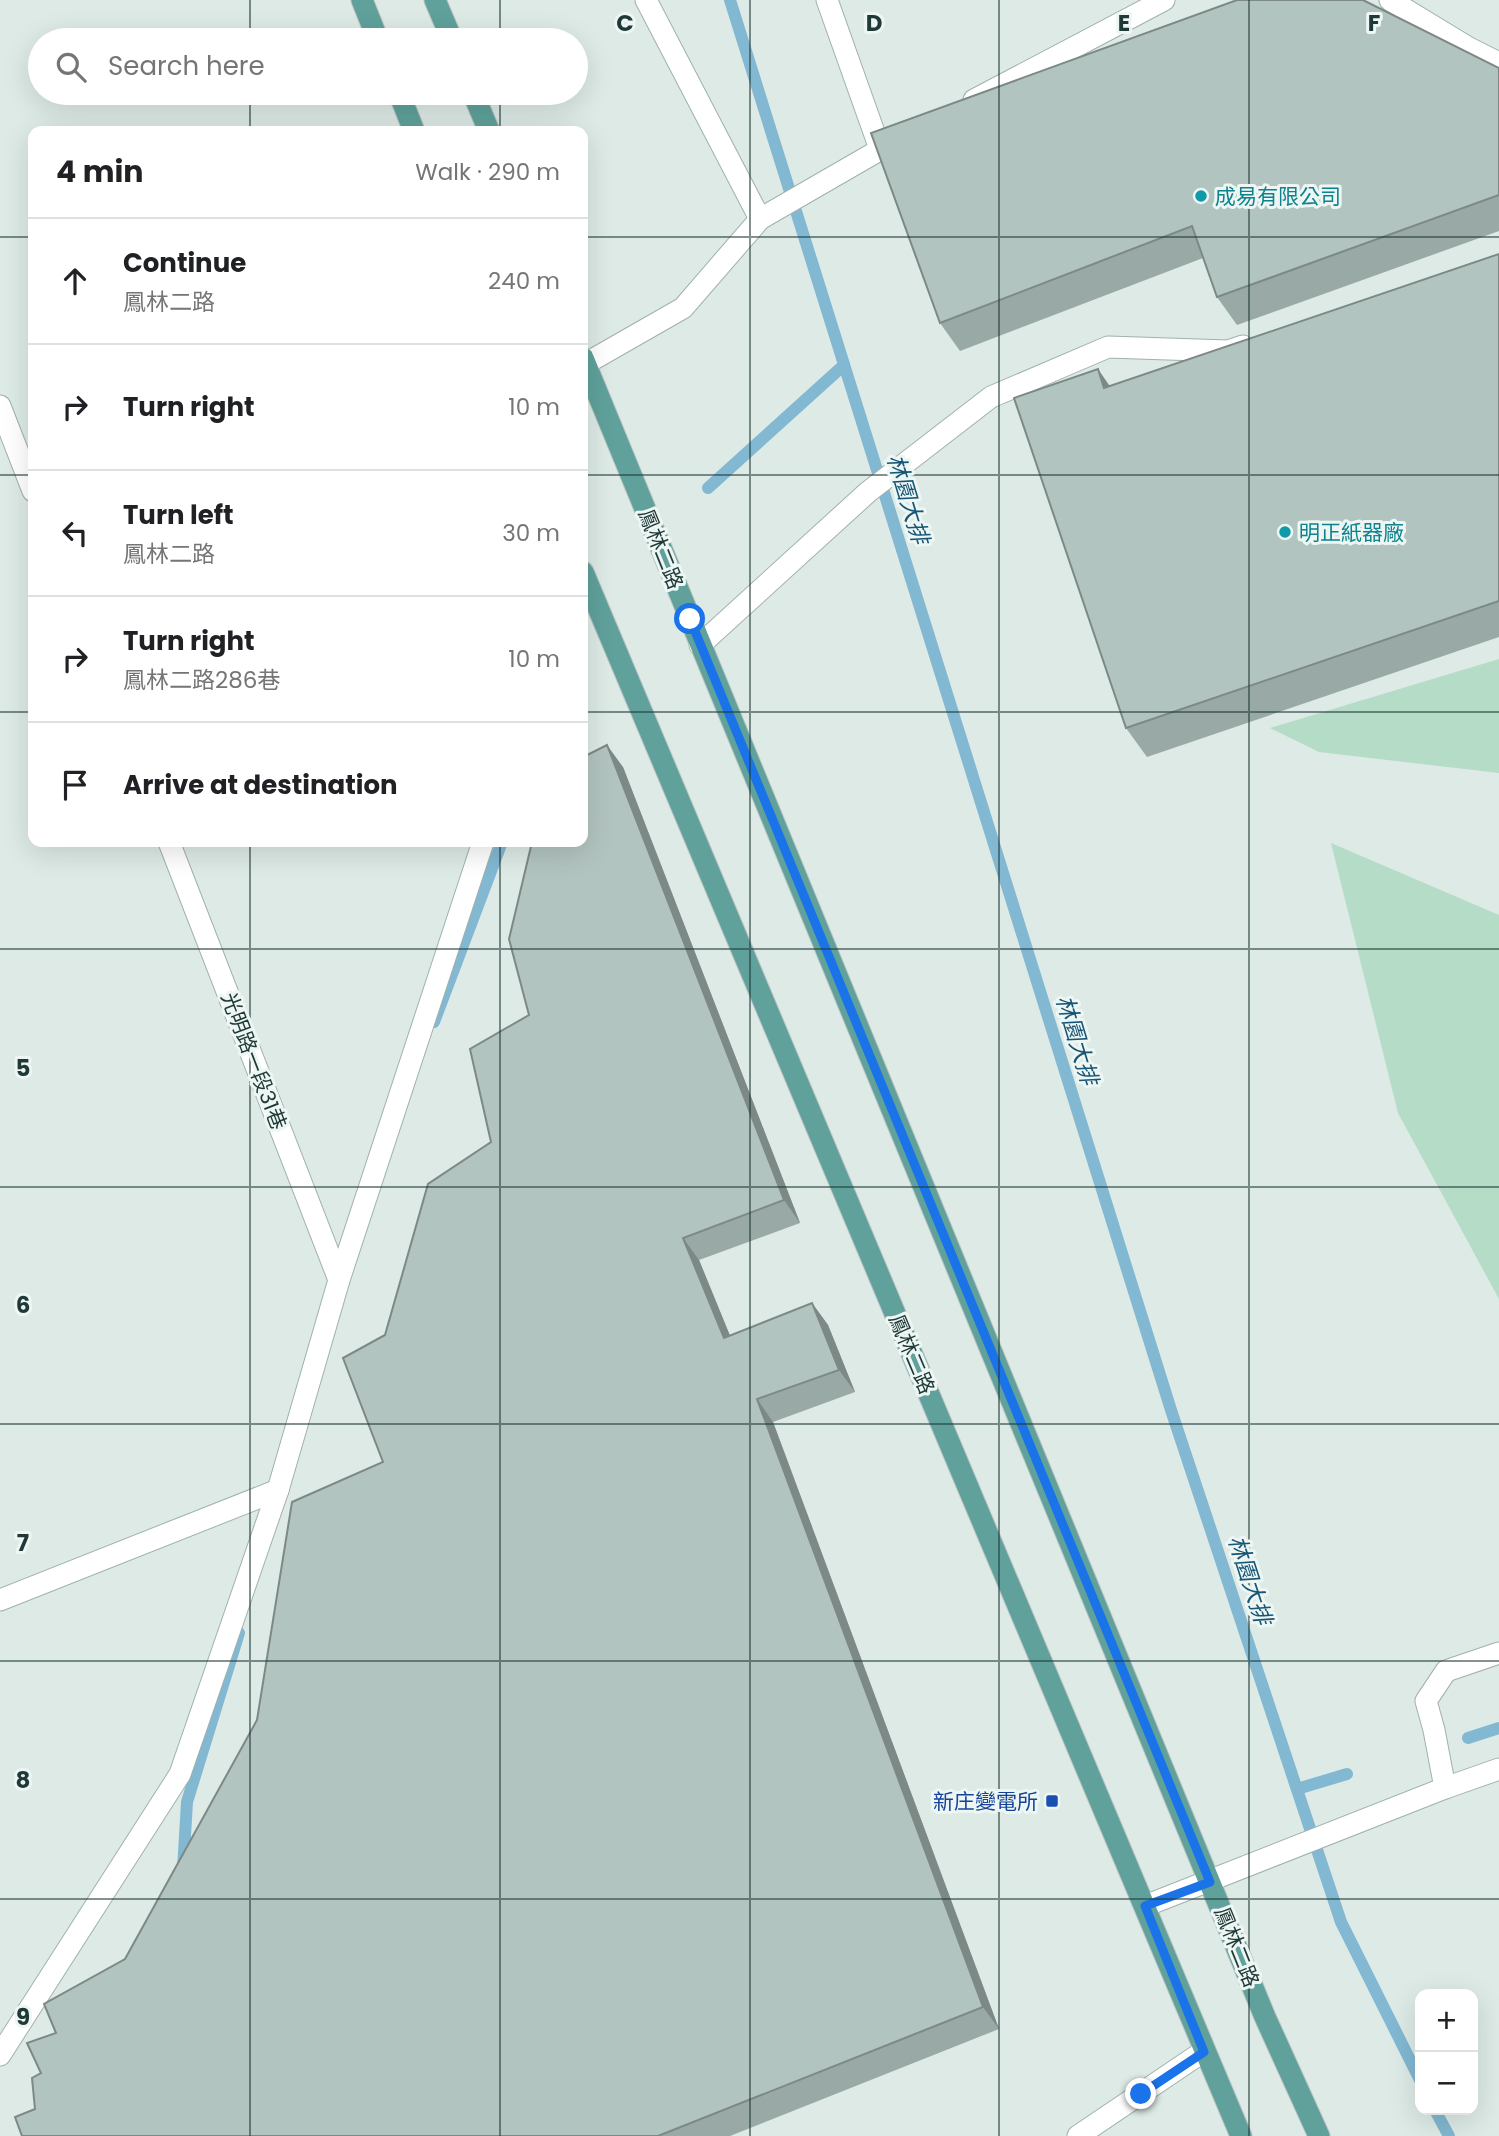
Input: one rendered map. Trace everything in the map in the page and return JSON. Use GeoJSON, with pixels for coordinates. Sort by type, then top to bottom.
{"type":"FeatureCollection","features":[{"type":"Feature","properties":{"kind":"main road"},"geometry":{"type":"LineString","coordinates":[[362,0],[373,28]]}},
{"type":"Feature","properties":{"kind":"main road"},"geometry":{"type":"LineString","coordinates":[[435,0],[447,28]]}},
{"type":"Feature","properties":{"kind":"main road"},"geometry":{"type":"LineString","coordinates":[[404,105],[412,126]]}},
{"type":"Feature","properties":{"kind":"main road"},"geometry":{"type":"LineString","coordinates":[[478,105],[487,126]]}},
{"type":"Feature","properties":{"kind":"main road","name":"鳳林二路"},"geometry":{"type":"LineString","coordinates":[[588,371],[1265,2017],[1320,2136]]}},
{"type":"Feature","properties":{"kind":"main road","name":"鳳林二路"},"geometry":{"type":"LineString","coordinates":[[588,584],[1241,2136]]}},
{"type":"Feature","properties":{"kind":"street"},"geometry":{"type":"LineString","coordinates":[[646,0],[760,219]]}},
{"type":"Feature","properties":{"kind":"street"},"geometry":{"type":"LineString","coordinates":[[827,0],[880,149]]}},
{"type":"Feature","properties":{"kind":"street"},"geometry":{"type":"LineString","coordinates":[[954,110],[1164,0]]}},
{"type":"Feature","properties":{"kind":"street"},"geometry":{"type":"LineString","coordinates":[[1390,0],[1499,63]]}},
{"type":"Feature","properties":{"kind":"street"},"geometry":{"type":"LineString","coordinates":[[588,359],[683,308],[760,219],[917,129]]}},
{"type":"Feature","properties":{"kind":"street"},"geometry":{"type":"LineString","coordinates":[[700,645],[867,492],[991,397],[1108,347],[1228,351],[1267,338]]}},
{"type":"Feature","properties":{"kind":"street"},"geometry":{"type":"LineString","coordinates":[[0,406],[28,478]]}},
{"type":"Feature","properties":{"kind":"street","name":"光明路一段31巷"},"geometry":{"type":"LineString","coordinates":[[171,847],[340,1280]]}},
{"type":"Feature","properties":{"kind":"street"},"geometry":{"type":"LineString","coordinates":[[0,2055],[180,1774],[278,1490],[340,1280],[481,847]]}},
{"type":"Feature","properties":{"kind":"street"},"geometry":{"type":"LineString","coordinates":[[0,1600],[278,1490]]}},
{"type":"Feature","properties":{"kind":"street"},"geometry":{"type":"LineString","coordinates":[[1445,1788],[1426,1701],[1446,1671],[1499,1653]]}},
{"type":"Feature","properties":{"kind":"street"},"geometry":{"type":"LineString","coordinates":[[1145,1906],[1499,1769]]}},
{"type":"Feature","properties":{"kind":"street"},"geometry":{"type":"LineString","coordinates":[[1078,2136],[1204,2052]]}},
{"type":"Feature","properties":{"kind":"green space"},"geometry":{"type":"Polygon","coordinates":[[[1499,659],[1499,773],[1319,752],[1270,728],[1499,659]]]}},
{"type":"Feature","properties":{"kind":"green space"},"geometry":{"type":"Polygon","coordinates":[[[1331,843],[1499,915],[1499,1299],[1398,1113],[1331,843]]]}},
{"type":"Feature","properties":{"kind":"building","name":"成易有限公司"},"geometry":{"type":"Polygon","coordinates":[[[1237,0],[1363,0],[1499,68],[1499,195],[1217,297],[1192,226],[940,323],[871,133],[1237,0]]]}},
{"type":"Feature","properties":{"kind":"building","name":"明正紙器廠"},"geometry":{"type":"Polygon","coordinates":[[[1499,254],[1499,601],[1126,728],[1014,398],[1098,369],[1104,388],[1499,254]]]}},
{"type":"Feature","properties":{"kind":"building"},"geometry":{"type":"Polygon","coordinates":[[[607,745],[784,1200],[683,1238],[724,1338],[812,1303],[839,1370],[757,1399],[983,2007],[658,2136],[22,2136],[15,2117],[35,2109],[32,2078],[41,2073],[27,2043],[56,2033],[44,2004],[125,1959],[257,1720],[292,1502],[383,1462],[343,1358],[385,1335],[428,1184],[491,1142],[470,1049],[529,1015],[509,939],[531,847],[588,847],[588,754],[607,745]]]}},
{"type":"Feature","properties":{"kind":"waterway","name":"林園大排"},"geometry":{"type":"LineString","coordinates":[[730,0],[1171,1410],[1341,1922],[1415,2070]]}},
{"type":"Feature","properties":{"kind":"waterway"},"geometry":{"type":"LineString","coordinates":[[708,488],[844,365]]}},
{"type":"Feature","properties":{"kind":"waterway"},"geometry":{"type":"LineString","coordinates":[[434,1022],[500,847]]}},
{"type":"Feature","properties":{"kind":"waterway"},"geometry":{"type":"LineString","coordinates":[[183,1869],[187,1802],[239,1633]]}},
{"type":"Feature","properties":{"kind":"waterway"},"geometry":{"type":"LineString","coordinates":[[1468,1738],[1499,1728]]}},
{"type":"Feature","properties":{"kind":"waterway"},"geometry":{"type":"LineString","coordinates":[[1297,1789],[1347,1774]]}},
{"type":"Feature","properties":{"kind":"waterway","name":"林園大排"},"geometry":{"type":"LineString","coordinates":[[1438,2115],[1449,2136]]}},
{"type":"Feature","properties":{"kind":"place","name":"成易有限公司"},"geometry":{"type":"Point","coordinates":[1201,196]}},
{"type":"Feature","properties":{"kind":"place","name":"明正紙器廠"},"geometry":{"type":"Point","coordinates":[1285,532]}},
{"type":"Feature","properties":{"kind":"place","name":"新庄變電所"},"geometry":{"type":"Point","coordinates":[1052,1801]}},
{"type":"Feature","properties":{"kind":"route"},"geometry":{"type":"LineString","coordinates":[[690,619],[1210,1882],[1145,1906],[1204,2052],[1141,2094]]}}]}
